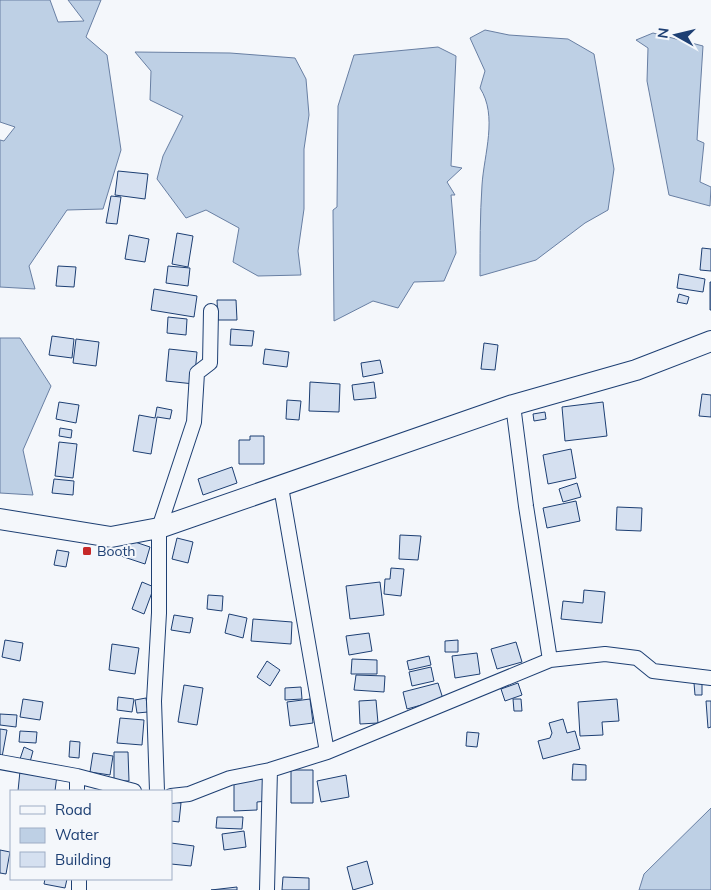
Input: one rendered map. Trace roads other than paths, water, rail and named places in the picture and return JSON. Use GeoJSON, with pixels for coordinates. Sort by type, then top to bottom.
{"type":"FeatureCollection","features":[{"type":"Feature","properties":{"kind":"main road"},"geometry":{"type":"LineString","coordinates":[[0,519],[111,537],[159,528],[513,405],[636,370],[711,341]]}},
{"type":"Feature","properties":{"kind":"street"},"geometry":{"type":"LineString","coordinates":[[157,790],[154,701],[159,614],[159,528],[194,422],[197,373],[210,364],[211,311]]}},
{"type":"Feature","properties":{"kind":"street"},"geometry":{"type":"LineString","coordinates":[[513,405],[526,506],[550,660]]}},
{"type":"Feature","properties":{"kind":"street"},"geometry":{"type":"LineString","coordinates":[[281,487],[327,752]]}},
{"type":"Feature","properties":{"kind":"street"},"geometry":{"type":"LineString","coordinates":[[172,796],[189,794],[230,778],[270,770],[327,752],[550,660],[605,654],[637,658],[653,671],[711,678]]}},
{"type":"Feature","properties":{"kind":"street"},"geometry":{"type":"LineString","coordinates":[[0,762],[77,776],[130,790]]}},
{"type":"Feature","properties":{"kind":"street"},"geometry":{"type":"LineString","coordinates":[[267,890],[270,770]]}},
{"type":"Feature","properties":{"kind":"street"},"geometry":{"type":"LineString","coordinates":[[77,776],[77,790]]}},
{"type":"Feature","properties":{"kind":"water"},"geometry":{"type":"Polygon","coordinates":[[[0,0],[50,0],[58,22],[84,21],[68,0],[101,0],[86,37],[107,55],[121,150],[103,209],[67,210],[29,266],[35,289],[0,287],[0,140],[4,141],[15,127],[0,122],[0,0]]]}},
{"type":"Feature","properties":{"kind":"water"},"geometry":{"type":"Polygon","coordinates":[[[485,30],[509,35],[568,39],[594,54],[614,169],[608,210],[585,223],[536,260],[480,276],[482,185],[489,123],[485,99],[480,88],[485,71],[470,38],[485,30]]]}},
{"type":"Feature","properties":{"kind":"water"},"geometry":{"type":"Polygon","coordinates":[[[653,33],[703,46],[697,140],[704,143],[700,182],[711,187],[710,206],[669,195],[647,81],[648,48],[636,40],[653,33]]]}},
{"type":"Feature","properties":{"kind":"water"},"geometry":{"type":"Polygon","coordinates":[[[438,47],[456,56],[451,166],[462,168],[447,182],[455,195],[451,195],[456,253],[444,281],[414,282],[398,308],[373,301],[334,321],[333,210],[337,207],[338,106],[354,55],[438,47]]]}},
{"type":"Feature","properties":{"kind":"water"},"geometry":{"type":"Polygon","coordinates":[[[135,52],[230,53],[295,58],[306,79],[309,115],[304,149],[304,209],[298,251],[301,275],[258,276],[233,262],[239,228],[206,210],[186,218],[157,179],[163,156],[183,116],[150,100],[151,71],[135,52]]]}},
{"type":"Feature","properties":{"kind":"water"},"geometry":{"type":"Polygon","coordinates":[[[0,338],[20,338],[51,386],[23,450],[33,495],[0,493],[0,338]]]}},
{"type":"Feature","properties":{"kind":"water"},"geometry":{"type":"Polygon","coordinates":[[[711,808],[711,890],[639,890],[644,874],[711,808]]]}},
{"type":"Feature","properties":{"kind":"place","name":"Booth"},"geometry":{"type":"Point","coordinates":[87,551]}}]}
